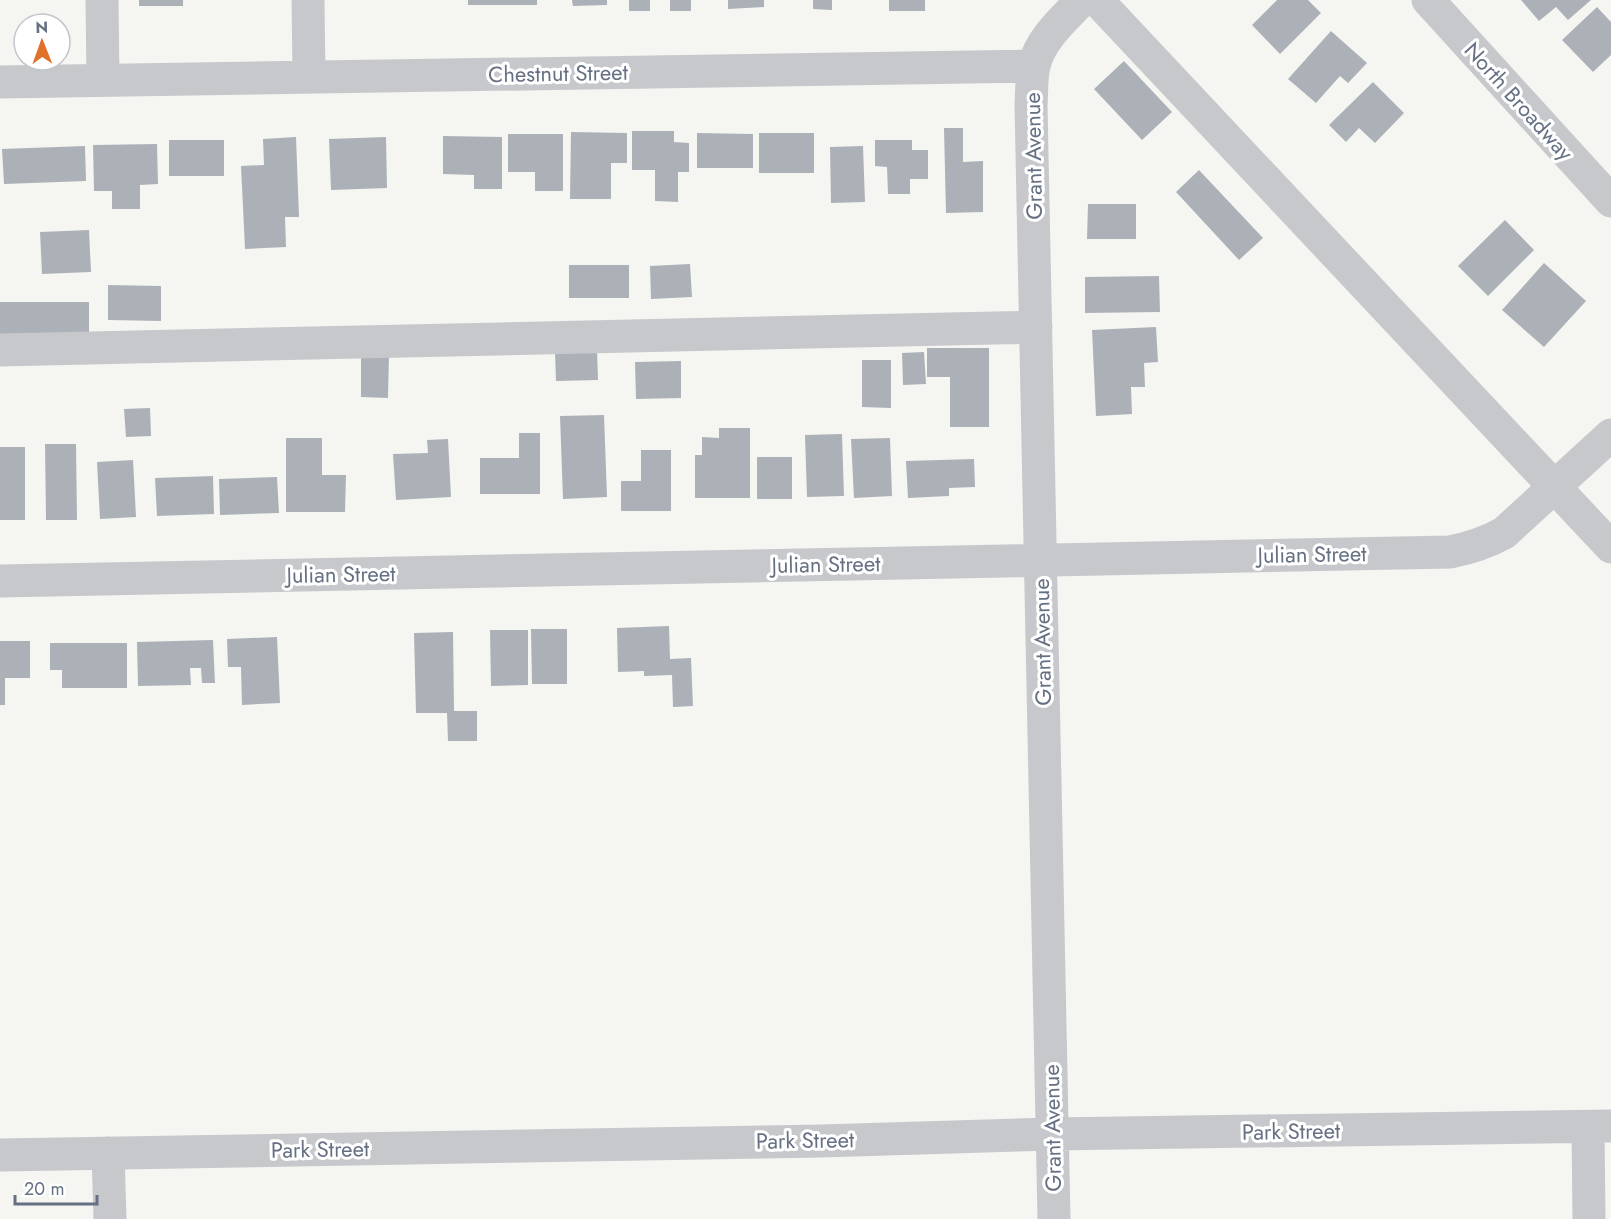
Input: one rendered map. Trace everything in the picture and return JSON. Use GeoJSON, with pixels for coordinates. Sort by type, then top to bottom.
{"type":"FeatureCollection","features":[{"type":"Feature","properties":{"kind":"street"},"geometry":{"type":"LineString","coordinates":[[102,0],[104,80]]}},
{"type":"Feature","properties":{"kind":"street"},"geometry":{"type":"LineString","coordinates":[[308,0],[309,77]]}},
{"type":"Feature","properties":{"kind":"street"},"geometry":{"type":"LineString","coordinates":[[1034,66],[1046,40],[1082,0]]}},
{"type":"Feature","properties":{"kind":"street"},"geometry":{"type":"LineString","coordinates":[[1096,0],[1611,547]]}},
{"type":"Feature","properties":{"kind":"street","name":"North Broadway"},"geometry":{"type":"LineString","coordinates":[[1428,0],[1611,201]]}},
{"type":"Feature","properties":{"kind":"street","name":"Chestnut Street"},"geometry":{"type":"LineString","coordinates":[[0,82],[1034,66]]}},
{"type":"Feature","properties":{"kind":"street","name":"Grant Avenue"},"geometry":{"type":"LineString","coordinates":[[1034,66],[1031,105],[1054,1219]]}},
{"type":"Feature","properties":{"kind":"street"},"geometry":{"type":"LineString","coordinates":[[0,350],[1036,327]]}},
{"type":"Feature","properties":{"kind":"street","name":"Julian Street"},"geometry":{"type":"LineString","coordinates":[[0,581],[1450,552],[1469,549],[1504,533],[1555,489],[1611,435]]}},
{"type":"Feature","properties":{"kind":"street"},"geometry":{"type":"LineString","coordinates":[[1589,1219],[1599,1126]]}},
{"type":"Feature","properties":{"kind":"street","name":"Park Street"},"geometry":{"type":"LineString","coordinates":[[0,1155],[822,1141],[1052,1134],[1599,1126]]}},
{"type":"Feature","properties":{"kind":"street"},"geometry":{"type":"LineString","coordinates":[[108,1153],[110,1219]]}},
{"type":"Feature","properties":{"kind":"building"},"geometry":{"type":"Polygon","coordinates":[[[139,0],[183,0],[183,6],[139,6],[139,0]]]}},
{"type":"Feature","properties":{"kind":"building"},"geometry":{"type":"Polygon","coordinates":[[[468,0],[537,0],[537,5],[468,5],[468,0]]]}},
{"type":"Feature","properties":{"kind":"building"},"geometry":{"type":"Polygon","coordinates":[[[572,0],[607,0],[607,5],[573,6],[572,0]]]}},
{"type":"Feature","properties":{"kind":"building"},"geometry":{"type":"Polygon","coordinates":[[[629,0],[650,0],[650,11],[629,11],[629,0]]]}},
{"type":"Feature","properties":{"kind":"building"},"geometry":{"type":"Polygon","coordinates":[[[670,0],[691,0],[691,11],[670,11],[670,0]]]}},
{"type":"Feature","properties":{"kind":"building"},"geometry":{"type":"Polygon","coordinates":[[[728,0],[764,0],[764,7],[728,9],[728,0]]]}},
{"type":"Feature","properties":{"kind":"building"},"geometry":{"type":"Polygon","coordinates":[[[813,0],[832,0],[832,10],[813,9],[813,0]]]}},
{"type":"Feature","properties":{"kind":"building"},"geometry":{"type":"Polygon","coordinates":[[[889,0],[925,0],[925,11],[889,11],[889,0]]]}},
{"type":"Feature","properties":{"kind":"building"},"geometry":{"type":"Polygon","coordinates":[[[1277,0],[1308,0],[1321,13],[1280,54],[1252,25],[1277,0]]]}},
{"type":"Feature","properties":{"kind":"building"},"geometry":{"type":"Polygon","coordinates":[[[1521,0],[1591,0],[1568,20],[1556,7],[1539,21],[1521,0]]]}},
{"type":"Feature","properties":{"kind":"building"},"geometry":{"type":"Polygon","coordinates":[[[1597,7],[1611,22],[1611,55],[1593,72],[1562,40],[1597,7]]]}},
{"type":"Feature","properties":{"kind":"building"},"geometry":{"type":"Polygon","coordinates":[[[1331,31],[1367,63],[1348,83],[1340,76],[1316,103],[1288,79],[1331,31]]]}},
{"type":"Feature","properties":{"kind":"building"},"geometry":{"type":"Polygon","coordinates":[[[1124,61],[1172,112],[1142,140],[1094,89],[1124,61]]]}},
{"type":"Feature","properties":{"kind":"building"},"geometry":{"type":"Polygon","coordinates":[[[1373,82],[1404,113],[1375,143],[1359,128],[1346,142],[1329,125],[1373,82]]]}},
{"type":"Feature","properties":{"kind":"building"},"geometry":{"type":"Polygon","coordinates":[[[944,128],[963,128],[963,162],[983,161],[983,212],[946,213],[944,128]]]}},
{"type":"Feature","properties":{"kind":"building"},"geometry":{"type":"Polygon","coordinates":[[[632,131],[674,131],[674,142],[689,143],[689,172],[678,172],[678,202],[655,201],[655,170],[632,170],[632,131]]]}},
{"type":"Feature","properties":{"kind":"building"},"geometry":{"type":"Polygon","coordinates":[[[571,132],[627,133],[627,163],[611,163],[611,199],[570,199],[571,132]]]}},
{"type":"Feature","properties":{"kind":"building"},"geometry":{"type":"Polygon","coordinates":[[[697,133],[753,134],[753,168],[697,168],[697,133]]]}},
{"type":"Feature","properties":{"kind":"building"},"geometry":{"type":"Polygon","coordinates":[[[759,133],[814,133],[814,173],[759,173],[759,133]]]}},
{"type":"Feature","properties":{"kind":"building"},"geometry":{"type":"Polygon","coordinates":[[[508,134],[563,134],[563,191],[535,191],[535,172],[508,172],[508,134]]]}},
{"type":"Feature","properties":{"kind":"building"},"geometry":{"type":"Polygon","coordinates":[[[443,136],[502,137],[502,189],[474,189],[474,175],[443,174],[443,136]]]}},
{"type":"Feature","properties":{"kind":"building"},"geometry":{"type":"Polygon","coordinates":[[[296,137],[299,217],[285,217],[286,247],[245,249],[241,166],[264,165],[263,139],[296,137]]]}},
{"type":"Feature","properties":{"kind":"building"},"geometry":{"type":"Polygon","coordinates":[[[386,137],[387,188],[331,190],[329,139],[386,137]]]}},
{"type":"Feature","properties":{"kind":"building"},"geometry":{"type":"Polygon","coordinates":[[[169,140],[224,140],[224,176],[169,176],[169,140]]]}},
{"type":"Feature","properties":{"kind":"building"},"geometry":{"type":"Polygon","coordinates":[[[875,140],[912,140],[912,150],[928,150],[928,179],[910,179],[910,194],[888,194],[887,167],[875,166],[875,140]]]}},
{"type":"Feature","properties":{"kind":"building"},"geometry":{"type":"Polygon","coordinates":[[[157,144],[158,184],[140,185],[140,209],[112,209],[112,191],[94,191],[93,145],[157,144]]]}},
{"type":"Feature","properties":{"kind":"building"},"geometry":{"type":"Polygon","coordinates":[[[85,146],[86,181],[4,184],[2,149],[85,146]]]}},
{"type":"Feature","properties":{"kind":"building"},"geometry":{"type":"Polygon","coordinates":[[[863,146],[865,202],[831,203],[830,147],[863,146]]]}},
{"type":"Feature","properties":{"kind":"building"},"geometry":{"type":"Polygon","coordinates":[[[1199,170],[1263,238],[1239,260],[1176,192],[1199,170]]]}},
{"type":"Feature","properties":{"kind":"building"},"geometry":{"type":"Polygon","coordinates":[[[1088,204],[1136,204],[1136,239],[1087,239],[1088,204]]]}},
{"type":"Feature","properties":{"kind":"building"},"geometry":{"type":"Polygon","coordinates":[[[1505,220],[1534,250],[1488,296],[1458,266],[1505,220]]]}},
{"type":"Feature","properties":{"kind":"building"},"geometry":{"type":"Polygon","coordinates":[[[89,230],[91,272],[42,274],[40,232],[89,230]]]}},
{"type":"Feature","properties":{"kind":"building"},"geometry":{"type":"Polygon","coordinates":[[[1544,263],[1586,301],[1544,347],[1502,310],[1544,263]]]}},
{"type":"Feature","properties":{"kind":"building"},"geometry":{"type":"Polygon","coordinates":[[[690,264],[692,297],[651,299],[650,266],[690,264]]]}},
{"type":"Feature","properties":{"kind":"building"},"geometry":{"type":"Polygon","coordinates":[[[569,265],[629,265],[629,298],[569,298],[569,265]]]}},
{"type":"Feature","properties":{"kind":"building"},"geometry":{"type":"Polygon","coordinates":[[[1159,276],[1160,312],[1085,313],[1085,277],[1159,276]]]}},
{"type":"Feature","properties":{"kind":"building"},"geometry":{"type":"Polygon","coordinates":[[[108,285],[161,286],[161,321],[108,320],[108,285]]]}},
{"type":"Feature","properties":{"kind":"building"},"geometry":{"type":"Polygon","coordinates":[[[0,302],[89,302],[89,336],[0,336],[0,302]]]}},
{"type":"Feature","properties":{"kind":"building"},"geometry":{"type":"Polygon","coordinates":[[[1156,327],[1158,362],[1144,363],[1145,387],[1131,387],[1132,414],[1096,416],[1092,330],[1156,327]]]}},
{"type":"Feature","properties":{"kind":"building"},"geometry":{"type":"Polygon","coordinates":[[[927,348],[989,348],[989,427],[950,427],[950,377],[927,377],[927,348]]]}},
{"type":"Feature","properties":{"kind":"building"},"geometry":{"type":"Polygon","coordinates":[[[597,350],[598,380],[556,381],[555,351],[597,350]]]}},
{"type":"Feature","properties":{"kind":"building"},"geometry":{"type":"Polygon","coordinates":[[[924,352],[926,384],[903,385],[902,353],[924,352]]]}},
{"type":"Feature","properties":{"kind":"building"},"geometry":{"type":"Polygon","coordinates":[[[361,354],[389,354],[388,398],[361,397],[361,354]]]}},
{"type":"Feature","properties":{"kind":"building"},"geometry":{"type":"Polygon","coordinates":[[[862,360],[891,360],[891,408],[862,407],[862,360]]]}},
{"type":"Feature","properties":{"kind":"building"},"geometry":{"type":"Polygon","coordinates":[[[681,361],[681,398],[636,399],[635,362],[681,361]]]}},
{"type":"Feature","properties":{"kind":"building"},"geometry":{"type":"Polygon","coordinates":[[[150,408],[151,436],[126,437],[124,409],[150,408]]]}},
{"type":"Feature","properties":{"kind":"building"},"geometry":{"type":"Polygon","coordinates":[[[604,415],[607,497],[563,499],[560,416],[604,415]]]}},
{"type":"Feature","properties":{"kind":"building"},"geometry":{"type":"Polygon","coordinates":[[[719,428],[750,428],[750,498],[695,498],[695,455],[702,455],[702,437],[719,438],[719,428]]]}},
{"type":"Feature","properties":{"kind":"building"},"geometry":{"type":"Polygon","coordinates":[[[519,433],[540,433],[540,494],[480,494],[480,458],[519,458],[519,433]]]}},
{"type":"Feature","properties":{"kind":"building"},"geometry":{"type":"Polygon","coordinates":[[[842,434],[844,496],[807,497],[805,435],[842,434]]]}},
{"type":"Feature","properties":{"kind":"building"},"geometry":{"type":"Polygon","coordinates":[[[286,438],[322,438],[322,475],[346,475],[345,512],[286,512],[286,438]]]}},
{"type":"Feature","properties":{"kind":"building"},"geometry":{"type":"Polygon","coordinates":[[[890,438],[892,496],[854,498],[851,439],[890,438]]]}},
{"type":"Feature","properties":{"kind":"building"},"geometry":{"type":"Polygon","coordinates":[[[448,439],[451,497],[396,500],[393,454],[428,453],[427,440],[448,439]]]}},
{"type":"Feature","properties":{"kind":"building"},"geometry":{"type":"Polygon","coordinates":[[[45,444],[76,444],[77,520],[46,520],[45,444]]]}},
{"type":"Feature","properties":{"kind":"building"},"geometry":{"type":"Polygon","coordinates":[[[0,447],[25,447],[25,520],[0,520],[0,447]]]}},
{"type":"Feature","properties":{"kind":"building"},"geometry":{"type":"Polygon","coordinates":[[[641,450],[671,450],[671,511],[621,511],[621,481],[641,481],[641,450]]]}},
{"type":"Feature","properties":{"kind":"building"},"geometry":{"type":"Polygon","coordinates":[[[757,457],[792,457],[792,499],[757,499],[757,457]]]}},
{"type":"Feature","properties":{"kind":"building"},"geometry":{"type":"Polygon","coordinates":[[[974,459],[975,487],[949,488],[949,496],[908,498],[906,461],[974,459]]]}},
{"type":"Feature","properties":{"kind":"building"},"geometry":{"type":"Polygon","coordinates":[[[133,460],[136,517],[100,519],[97,462],[133,460]]]}},
{"type":"Feature","properties":{"kind":"building"},"geometry":{"type":"Polygon","coordinates":[[[213,476],[214,514],[157,516],[155,478],[213,476]]]}},
{"type":"Feature","properties":{"kind":"building"},"geometry":{"type":"Polygon","coordinates":[[[277,477],[279,513],[220,515],[219,479],[277,477]]]}},
{"type":"Feature","properties":{"kind":"building"},"geometry":{"type":"Polygon","coordinates":[[[669,626],[670,659],[691,658],[693,706],[673,707],[672,675],[644,676],[644,671],[618,672],[617,628],[669,626]]]}},
{"type":"Feature","properties":{"kind":"building"},"geometry":{"type":"Polygon","coordinates":[[[531,629],[567,629],[567,684],[532,684],[531,629]]]}},
{"type":"Feature","properties":{"kind":"building"},"geometry":{"type":"Polygon","coordinates":[[[490,630],[528,630],[528,685],[491,686],[490,630]]]}},
{"type":"Feature","properties":{"kind":"building"},"geometry":{"type":"Polygon","coordinates":[[[453,632],[454,711],[477,711],[477,741],[448,741],[447,713],[416,713],[414,633],[453,632]]]}},
{"type":"Feature","properties":{"kind":"building"},"geometry":{"type":"Polygon","coordinates":[[[277,637],[280,703],[242,705],[241,667],[228,667],[227,639],[277,637]]]}},
{"type":"Feature","properties":{"kind":"building"},"geometry":{"type":"Polygon","coordinates":[[[213,640],[215,683],[202,683],[201,668],[190,668],[191,685],[138,686],[137,642],[213,640]]]}},
{"type":"Feature","properties":{"kind":"building"},"geometry":{"type":"Polygon","coordinates":[[[0,641],[30,641],[30,678],[5,678],[5,705],[0,705],[0,641]]]}},
{"type":"Feature","properties":{"kind":"building"},"geometry":{"type":"Polygon","coordinates":[[[50,643],[127,643],[127,688],[62,688],[62,670],[50,670],[50,643]]]}}]}
